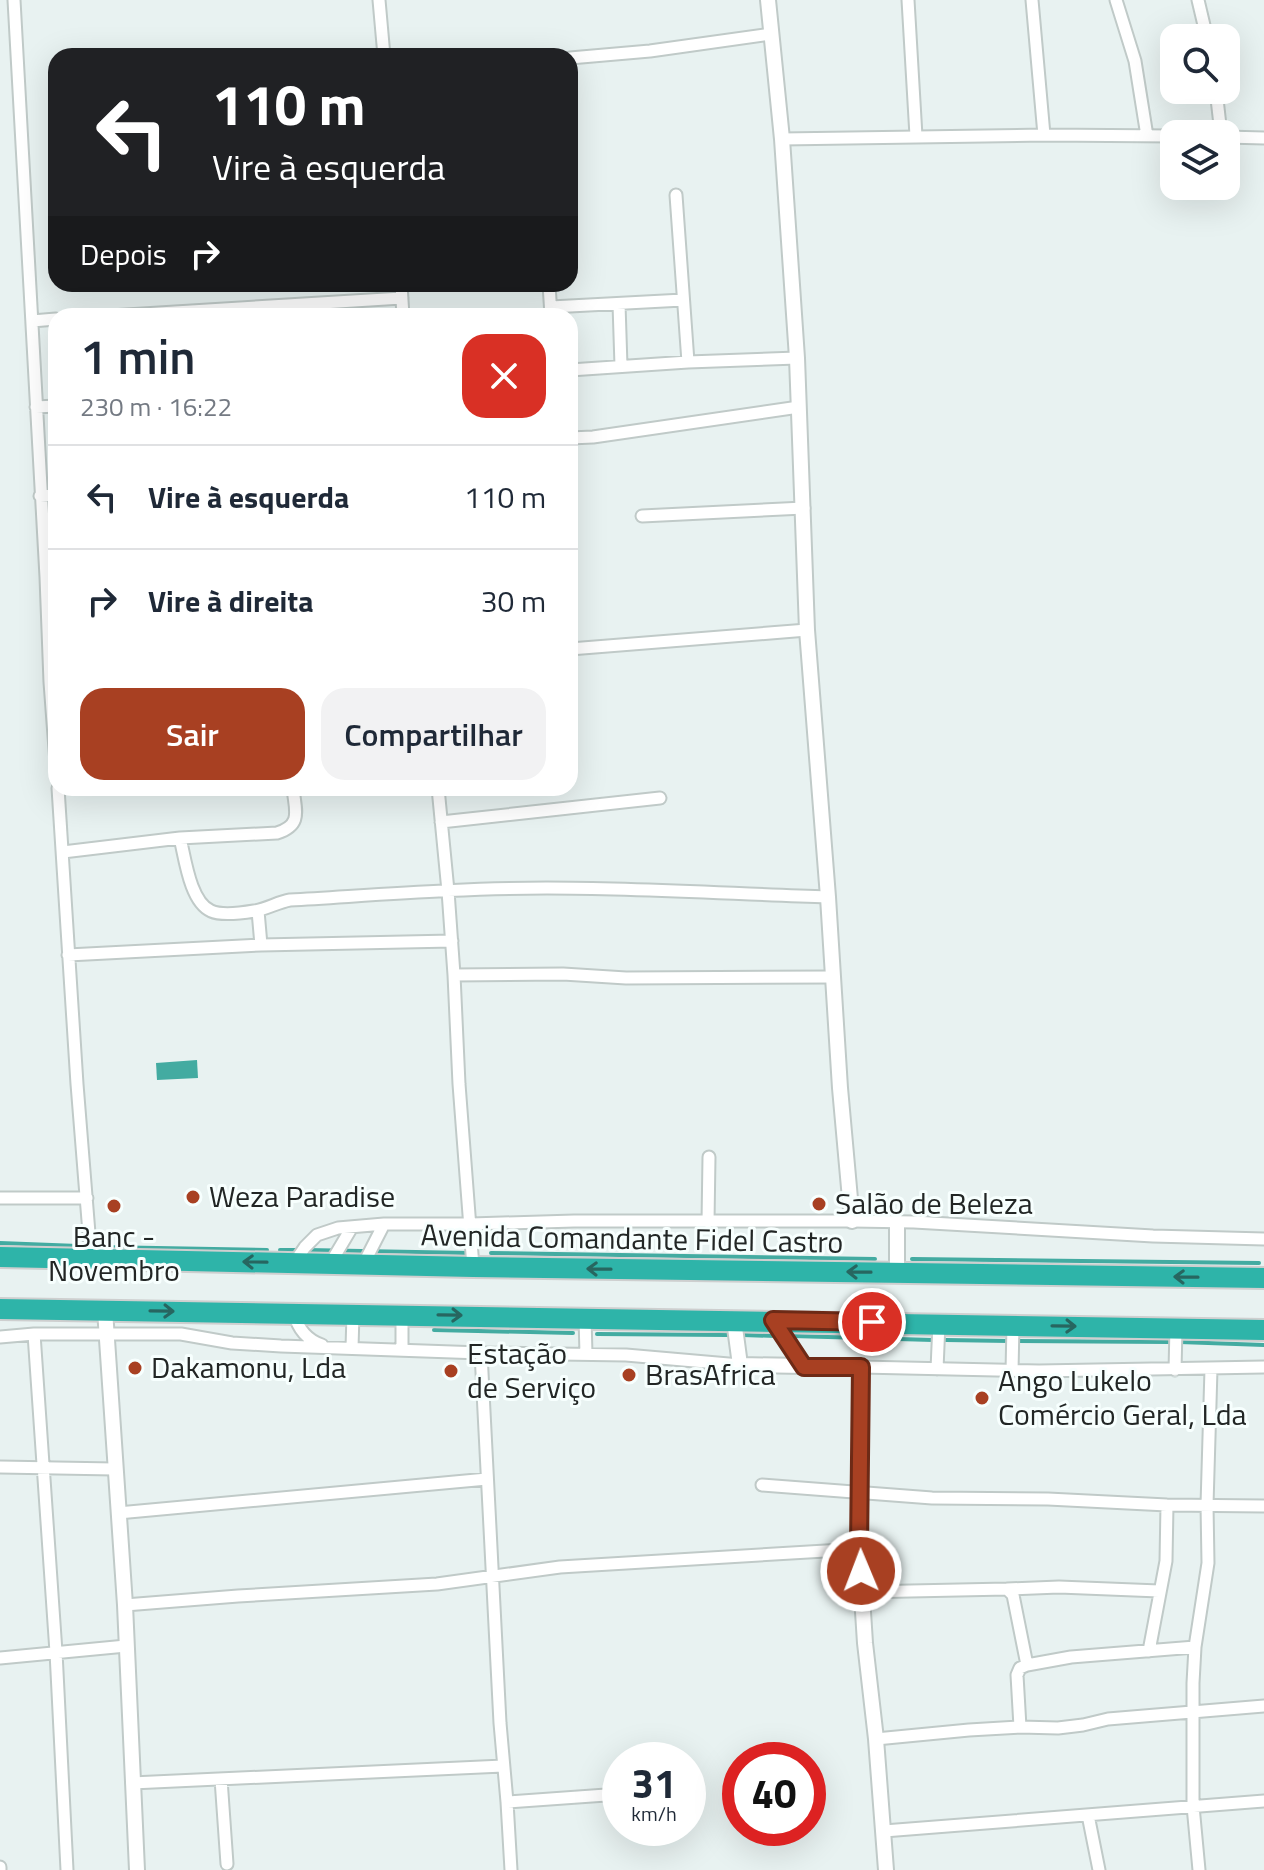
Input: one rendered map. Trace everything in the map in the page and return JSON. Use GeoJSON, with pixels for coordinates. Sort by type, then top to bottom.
{"type":"FeatureCollection","features":[{"type":"Feature","properties":{"kind":"highway","name":"Avenida Comandante Fidel Castro"},"geometry":{"type":"LineString","coordinates":[[0,1257],[1264,1278]]}},
{"type":"Feature","properties":{"kind":"highway"},"geometry":{"type":"LineString","coordinates":[[0,1309],[1264,1330]]}},
{"type":"Feature","properties":{"kind":"street"},"geometry":{"type":"LineString","coordinates":[[14,0],[40,496],[48,555]]}},
{"type":"Feature","properties":{"kind":"street"},"geometry":{"type":"LineString","coordinates":[[379,0],[383,48]]}},
{"type":"Feature","properties":{"kind":"street"},"geometry":{"type":"LineString","coordinates":[[768,0],[782,139],[797,358],[807,630],[852,1221]]}},
{"type":"Feature","properties":{"kind":"street"},"geometry":{"type":"LineString","coordinates":[[908,0],[916,136]]}},
{"type":"Feature","properties":{"kind":"street"},"geometry":{"type":"LineString","coordinates":[[1032,0],[1044,135]]}},
{"type":"Feature","properties":{"kind":"street"},"geometry":{"type":"LineString","coordinates":[[1116,0],[1135,61],[1147,136]]}},
{"type":"Feature","properties":{"kind":"street"},"geometry":{"type":"LineString","coordinates":[[1198,0],[1204,24]]}},
{"type":"Feature","properties":{"kind":"street"},"geometry":{"type":"LineString","coordinates":[[578,57],[771,34]]}},
{"type":"Feature","properties":{"kind":"street"},"geometry":{"type":"LineString","coordinates":[[782,139],[1160,136]]}},
{"type":"Feature","properties":{"kind":"street"},"geometry":{"type":"LineString","coordinates":[[1240,137],[1264,138]]}},
{"type":"Feature","properties":{"kind":"street"},"geometry":{"type":"LineString","coordinates":[[676,195],[688,362]]}},
{"type":"Feature","properties":{"kind":"street"},"geometry":{"type":"LineString","coordinates":[[402,292],[403,308]]}},
{"type":"Feature","properties":{"kind":"street"},"geometry":{"type":"LineString","coordinates":[[240,308],[402,298]]}},
{"type":"Feature","properties":{"kind":"street"},"geometry":{"type":"LineString","coordinates":[[578,309],[683,300]]}},
{"type":"Feature","properties":{"kind":"street"},"geometry":{"type":"LineString","coordinates":[[619,304],[621,366]]}},
{"type":"Feature","properties":{"kind":"street"},"geometry":{"type":"LineString","coordinates":[[32,321],[48,320]]}},
{"type":"Feature","properties":{"kind":"street"},"geometry":{"type":"LineString","coordinates":[[578,369],[797,358]]}},
{"type":"Feature","properties":{"kind":"street"},"geometry":{"type":"LineString","coordinates":[[36,407],[48,406]]}},
{"type":"Feature","properties":{"kind":"street"},"geometry":{"type":"LineString","coordinates":[[578,438],[799,407]]}},
{"type":"Feature","properties":{"kind":"street"},"geometry":{"type":"LineString","coordinates":[[40,496],[48,496]]}},
{"type":"Feature","properties":{"kind":"street"},"geometry":{"type":"LineString","coordinates":[[642,516],[804,508]]}},
{"type":"Feature","properties":{"kind":"street"},"geometry":{"type":"LineString","coordinates":[[578,648],[807,630]]}},
{"type":"Feature","properties":{"kind":"street"},"geometry":{"type":"LineString","coordinates":[[59,796],[91,1258]]}},
{"type":"Feature","properties":{"kind":"street"},"geometry":{"type":"LineString","coordinates":[[63,852],[180,838],[277,833],[294,824],[294,796]]}},
{"type":"Feature","properties":{"kind":"street"},"geometry":{"type":"LineString","coordinates":[[439,796],[452,941],[473,1267]]}},
{"type":"Feature","properties":{"kind":"street"},"geometry":{"type":"LineString","coordinates":[[441,822],[660,798]]}},
{"type":"Feature","properties":{"kind":"street"},"geometry":{"type":"LineString","coordinates":[[180,838],[194,892],[204,907],[217,913],[258,911],[290,900],[543,888],[828,897]]}},
{"type":"Feature","properties":{"kind":"street"},"geometry":{"type":"LineString","coordinates":[[258,911],[261,945]]}},
{"type":"Feature","properties":{"kind":"street"},"geometry":{"type":"LineString","coordinates":[[68,955],[261,945],[452,941]]}},
{"type":"Feature","properties":{"kind":"street"},"geometry":{"type":"LineString","coordinates":[[454,975],[833,977]]}},
{"type":"Feature","properties":{"kind":"street"},"geometry":{"type":"LineString","coordinates":[[708,1222],[709,1157]]}},
{"type":"Feature","properties":{"kind":"street"},"geometry":{"type":"LineString","coordinates":[[0,1198],[87,1198]]}},
{"type":"Feature","properties":{"kind":"street"},"geometry":{"type":"LineString","coordinates":[[294,1263],[317,1235],[338,1228],[384,1224],[852,1221],[1264,1239]]}},
{"type":"Feature","properties":{"kind":"street"},"geometry":{"type":"LineString","coordinates":[[897,1222],[897,1273]]}},
{"type":"Feature","properties":{"kind":"street"},"geometry":{"type":"LineString","coordinates":[[363,1265],[384,1224]]}},
{"type":"Feature","properties":{"kind":"street"},"geometry":{"type":"LineString","coordinates":[[330,1264],[352,1227]]}},
{"type":"Feature","properties":{"kind":"street"},"geometry":{"type":"LineString","coordinates":[[105,1310],[125,1605],[137,1870]]}},
{"type":"Feature","properties":{"kind":"street"},"geometry":{"type":"LineString","coordinates":[[294,1313],[297,1325],[308,1338],[330,1348]]}},
{"type":"Feature","properties":{"kind":"street"},"geometry":{"type":"LineString","coordinates":[[352,1348],[353,1314]]}},
{"type":"Feature","properties":{"kind":"street"},"geometry":{"type":"LineString","coordinates":[[402,1315],[402,1350]]}},
{"type":"Feature","properties":{"kind":"street"},"geometry":{"type":"LineString","coordinates":[[585,1318],[586,1354]]}},
{"type":"Feature","properties":{"kind":"street"},"geometry":{"type":"LineString","coordinates":[[734,1320],[740,1365]]}},
{"type":"Feature","properties":{"kind":"street"},"geometry":{"type":"LineString","coordinates":[[773,1320],[804,1367]]}},
{"type":"Feature","properties":{"kind":"street"},"geometry":{"type":"LineString","coordinates":[[937,1369],[939,1323]]}},
{"type":"Feature","properties":{"kind":"street"},"geometry":{"type":"LineString","coordinates":[[1012,1371],[1013,1325]]}},
{"type":"Feature","properties":{"kind":"street"},"geometry":{"type":"LineString","coordinates":[[1175,1370],[1176,1328]]}},
{"type":"Feature","properties":{"kind":"street"},"geometry":{"type":"LineString","coordinates":[[34,1334],[56,1652],[67,1870]]}},
{"type":"Feature","properties":{"kind":"street"},"geometry":{"type":"LineString","coordinates":[[0,1337],[34,1334],[181,1334],[232,1343],[481,1353],[626,1355],[804,1367],[1012,1371],[1264,1367]]}},
{"type":"Feature","properties":{"kind":"street"},"geometry":{"type":"LineString","coordinates":[[481,1353],[511,1870]]}},
{"type":"Feature","properties":{"kind":"street"},"geometry":{"type":"LineString","coordinates":[[861,1367],[859,1549],[886,1870]]}},
{"type":"Feature","properties":{"kind":"street"},"geometry":{"type":"LineString","coordinates":[[1199,1870],[1193,1806],[1193,1711],[1195,1647],[1208,1563],[1211,1369]]}},
{"type":"Feature","properties":{"kind":"street"},"geometry":{"type":"LineString","coordinates":[[0,1467],[114,1469]]}},
{"type":"Feature","properties":{"kind":"street"},"geometry":{"type":"LineString","coordinates":[[118,1513],[487,1479]]}},
{"type":"Feature","properties":{"kind":"street"},"geometry":{"type":"LineString","coordinates":[[762,1485],[932,1498],[1264,1506]]}},
{"type":"Feature","properties":{"kind":"street"},"geometry":{"type":"LineString","coordinates":[[1149,1651],[1166,1561],[1167,1505]]}},
{"type":"Feature","properties":{"kind":"street"},"geometry":{"type":"LineString","coordinates":[[125,1605],[437,1584],[560,1567],[859,1549]]}},
{"type":"Feature","properties":{"kind":"street"},"geometry":{"type":"LineString","coordinates":[[862,1592],[1059,1587],[1159,1591]]}},
{"type":"Feature","properties":{"kind":"street"},"geometry":{"type":"LineString","coordinates":[[1007,1589],[1015,1599],[1027,1665]]}},
{"type":"Feature","properties":{"kind":"street"},"geometry":{"type":"LineString","coordinates":[[0,1658],[126,1646]]}},
{"type":"Feature","properties":{"kind":"street"},"geometry":{"type":"LineString","coordinates":[[1020,1727],[1017,1675],[1020,1668],[1071,1657],[1195,1647]]}},
{"type":"Feature","properties":{"kind":"street"},"geometry":{"type":"LineString","coordinates":[[876,1739],[969,1730],[1058,1728],[1108,1719],[1264,1706]]}},
{"type":"Feature","properties":{"kind":"street"},"geometry":{"type":"LineString","coordinates":[[132,1783],[503,1766]]}},
{"type":"Feature","properties":{"kind":"street"},"geometry":{"type":"LineString","coordinates":[[221,1779],[227,1864]]}},
{"type":"Feature","properties":{"kind":"street"},"geometry":{"type":"LineString","coordinates":[[507,1802],[602,1795]]}},
{"type":"Feature","properties":{"kind":"street"},"geometry":{"type":"LineString","coordinates":[[884,1831],[1264,1801]]}},
{"type":"Feature","properties":{"kind":"street"},"geometry":{"type":"LineString","coordinates":[[1088,1815],[1099,1870]]}},
{"type":"Feature","properties":{"kind":"water"},"geometry":{"type":"Polygon","coordinates":[[[197,1060],[198,1078],[157,1080],[156,1063],[197,1060]]]}},
{"type":"Feature","properties":{"kind":"waterway"},"geometry":{"type":"LineString","coordinates":[[0,1243],[78,1246]]}},
{"type":"Feature","properties":{"kind":"waterway"},"geometry":{"type":"LineString","coordinates":[[100,1247],[267,1250]]}},
{"type":"Feature","properties":{"kind":"waterway"},"geometry":{"type":"LineString","coordinates":[[280,1250],[298,1250]]}},
{"type":"Feature","properties":{"kind":"waterway"},"geometry":{"type":"LineString","coordinates":[[307,1250],[470,1253]]}},
{"type":"Feature","properties":{"kind":"waterway"},"geometry":{"type":"LineString","coordinates":[[491,1253],[875,1259]]}},
{"type":"Feature","properties":{"kind":"waterway"},"geometry":{"type":"LineString","coordinates":[[912,1259],[1259,1263]]}},
{"type":"Feature","properties":{"kind":"waterway"},"geometry":{"type":"LineString","coordinates":[[434,1330],[573,1333]]}},
{"type":"Feature","properties":{"kind":"waterway"},"geometry":{"type":"LineString","coordinates":[[597,1334],[727,1335]]}},
{"type":"Feature","properties":{"kind":"waterway"},"geometry":{"type":"LineString","coordinates":[[743,1335],[776,1336]]}},
{"type":"Feature","properties":{"kind":"waterway"},"geometry":{"type":"LineString","coordinates":[[793,1336],[933,1340]]}},
{"type":"Feature","properties":{"kind":"waterway"},"geometry":{"type":"LineString","coordinates":[[946,1340],[1009,1341]]}},
{"type":"Feature","properties":{"kind":"waterway"},"geometry":{"type":"LineString","coordinates":[[1017,1341],[1170,1342]]}},
{"type":"Feature","properties":{"kind":"waterway"},"geometry":{"type":"LineString","coordinates":[[1180,1342],[1264,1345]]}},
{"type":"Feature","properties":{"kind":"place","name":"Weza Paradise"},"geometry":{"type":"Point","coordinates":[193,1197]}},
{"type":"Feature","properties":{"kind":"place","name":"Salão de Beleza"},"geometry":{"type":"Point","coordinates":[819,1204]}},
{"type":"Feature","properties":{"kind":"place","name":"Banc - Novembro"},"geometry":{"type":"Point","coordinates":[114,1206]}},
{"type":"Feature","properties":{"kind":"place","name":"Dakamonu, Lda"},"geometry":{"type":"Point","coordinates":[135,1368]}},
{"type":"Feature","properties":{"kind":"place","name":"Estação de Serviço"},"geometry":{"type":"Point","coordinates":[451,1371]}},
{"type":"Feature","properties":{"kind":"place","name":"BrasAfrica"},"geometry":{"type":"Point","coordinates":[629,1375]}},
{"type":"Feature","properties":{"kind":"place","name":"Ango Lukelo Comércio Geral, Lda"},"geometry":{"type":"Point","coordinates":[982,1398]}},
{"type":"Feature","properties":{"kind":"route"},"geometry":{"type":"LineString","coordinates":[[861,1571],[861,1367],[804,1367],[773,1320],[872,1322]]}}]}
